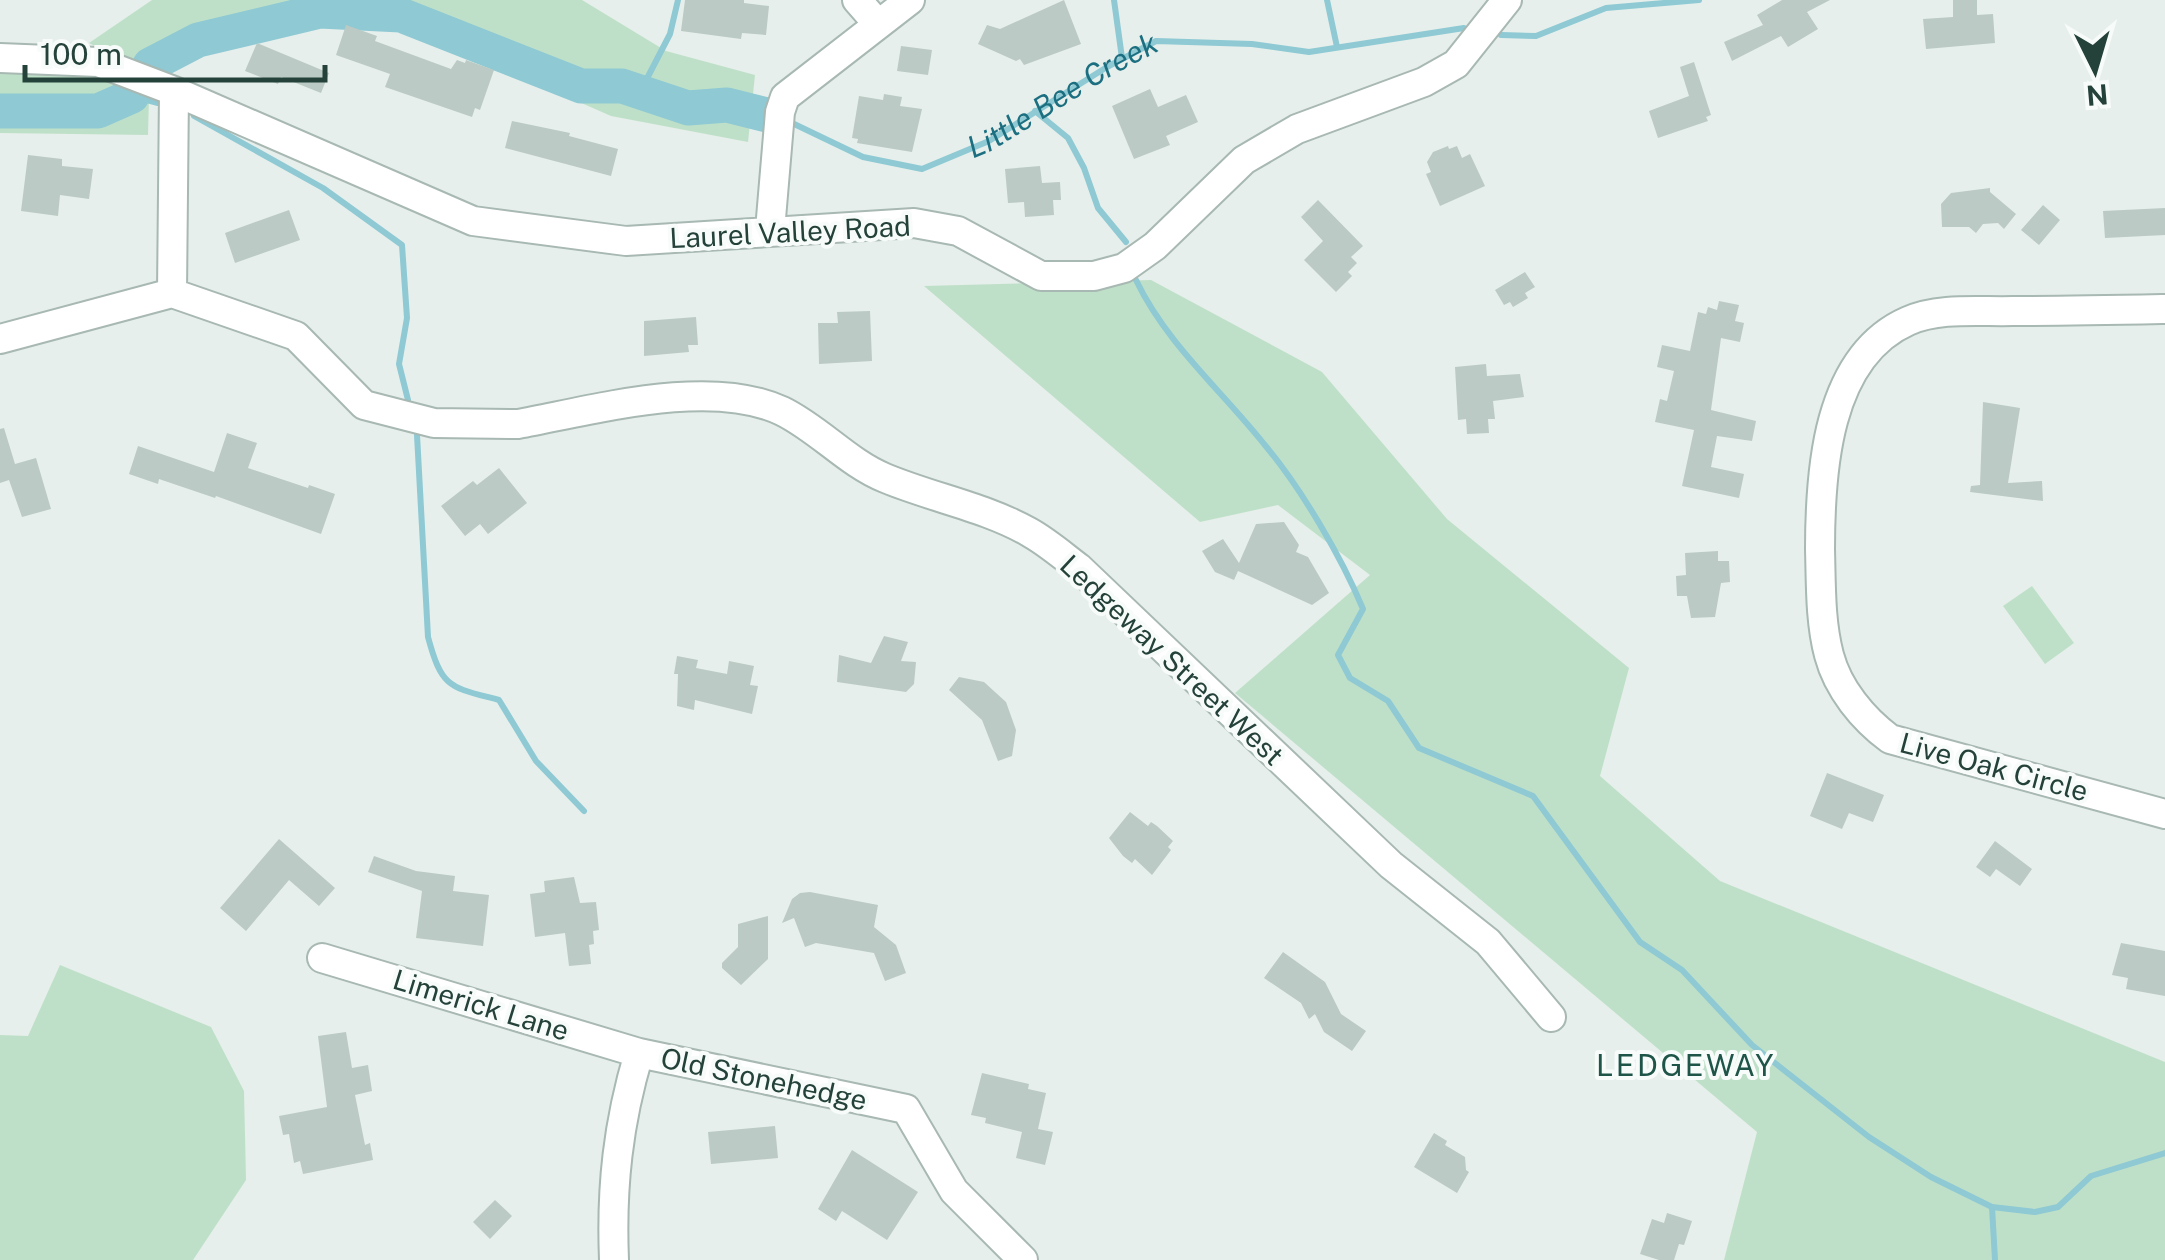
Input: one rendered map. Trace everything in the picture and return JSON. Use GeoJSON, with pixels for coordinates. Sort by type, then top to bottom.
{"type":"FeatureCollection","features":[{"type":"Feature","properties":{"kind":"street"},"geometry":{"type":"LineString","coordinates":[[857,0],[878,24]]}},
{"type":"Feature","properties":{"kind":"street"},"geometry":{"type":"LineString","coordinates":[[770,230],[780,112],[785,97],[910,0]]}},
{"type":"Feature","properties":{"kind":"street","name":"Laurel Valley Road"},"geometry":{"type":"LineString","coordinates":[[0,58],[98,62],[473,221],[626,242],[914,223],[958,231],[1041,276],[1094,276],[1124,268],[1156,246],[1244,160],[1297,129],[1424,82],[1456,64],[1507,0]]}},
{"type":"Feature","properties":{"kind":"street"},"geometry":{"type":"LineString","coordinates":[[0,339],[172,293],[174,91]]}},
{"type":"Feature","properties":{"kind":"street","name":"Ledgeway Street West"},"geometry":{"type":"LineString","coordinates":[[172,293],[296,336],[364,406],[434,423],[495,425],[656,400],[709,394],[735,397],[782,411],[882,477],[1030,532],[1079,568],[1391,865],[1488,942],[1551,1018]]}},
{"type":"Feature","properties":{"kind":"street","name":"Live Oak Circle"},"geometry":{"type":"LineString","coordinates":[[2165,310],[1951,312],[1908,321],[1858,361],[1830,428],[1822,460],[1820,496],[1821,594],[1830,657],[1866,721],[1890,739],[2165,814]]}},
{"type":"Feature","properties":{"kind":"street","name":"Limerick Lane"},"geometry":{"type":"LineString","coordinates":[[322,958],[639,1052]]}},
{"type":"Feature","properties":{"kind":"street","name":"Old Stonehedge"},"geometry":{"type":"LineString","coordinates":[[614,1260],[612,1211],[622,1108],[639,1052],[906,1110],[954,1191],[1023,1260]]}},
{"type":"Feature","properties":{"kind":"green space"},"geometry":{"type":"Polygon","coordinates":[[[152,0],[582,0],[666,51],[755,75],[748,142],[611,116],[395,21],[321,19],[160,57],[150,75],[89,43],[152,0]]]}},
{"type":"Feature","properties":{"kind":"green space"},"geometry":{"type":"Polygon","coordinates":[[[88,66],[149,97],[148,135],[0,133],[0,72],[88,66]]]}},
{"type":"Feature","properties":{"kind":"green space"},"geometry":{"type":"Polygon","coordinates":[[[1151,280],[1322,372],[1447,519],[1629,668],[1600,776],[1720,881],[2165,1062],[2165,1260],[1724,1260],[1757,1132],[1235,693],[1370,575],[1278,505],[1200,522],[924,286],[1151,280]]]}},
{"type":"Feature","properties":{"kind":"green space"},"geometry":{"type":"Polygon","coordinates":[[[2032,586],[2074,643],[2045,664],[2003,606],[2032,586]]]}},
{"type":"Feature","properties":{"kind":"green space"},"geometry":{"type":"Polygon","coordinates":[[[60,965],[211,1027],[244,1091],[246,1180],[193,1260],[0,1260],[0,1035],[28,1036],[60,965]]]}},
{"type":"Feature","properties":{"kind":"building"},"geometry":{"type":"Polygon","coordinates":[[[685,0],[744,0],[769,6],[766,35],[742,33],[741,39],[681,31],[685,0]]]}},
{"type":"Feature","properties":{"kind":"building"},"geometry":{"type":"Polygon","coordinates":[[[1064,0],[1081,44],[1024,65],[1020,59],[1016,61],[978,44],[987,25],[1000,29],[1064,0]]]}},
{"type":"Feature","properties":{"kind":"building"},"geometry":{"type":"Polygon","coordinates":[[[1782,0],[1830,0],[1807,12],[1818,29],[1788,47],[1781,36],[1732,61],[1724,42],[1763,25],[1757,15],[1782,0]]]}},
{"type":"Feature","properties":{"kind":"building"},"geometry":{"type":"Polygon","coordinates":[[[1953,0],[1977,0],[1977,15],[1993,14],[1995,43],[1926,49],[1923,19],[1953,17],[1953,0]]]}},
{"type":"Feature","properties":{"kind":"building"},"geometry":{"type":"Polygon","coordinates":[[[346,25],[377,36],[375,41],[451,69],[457,60],[466,60],[494,70],[480,110],[475,108],[472,117],[385,87],[390,74],[336,55],[346,25]]]}},
{"type":"Feature","properties":{"kind":"building"},"geometry":{"type":"Polygon","coordinates":[[[257,43],[329,73],[321,93],[281,77],[278,84],[245,71],[257,43]]]}},
{"type":"Feature","properties":{"kind":"building"},"geometry":{"type":"Polygon","coordinates":[[[901,46],[932,50],[928,75],[897,71],[901,46]]]}},
{"type":"Feature","properties":{"kind":"building"},"geometry":{"type":"Polygon","coordinates":[[[1694,62],[1711,115],[1706,117],[1708,121],[1658,138],[1649,111],[1689,96],[1680,67],[1694,62]]]}},
{"type":"Feature","properties":{"kind":"building"},"geometry":{"type":"Polygon","coordinates":[[[1150,89],[1158,107],[1186,95],[1198,122],[1166,136],[1170,145],[1134,159],[1112,106],[1150,89]]]}},
{"type":"Feature","properties":{"kind":"building"},"geometry":{"type":"Polygon","coordinates":[[[884,94],[902,97],[900,106],[922,109],[912,152],[857,143],[858,139],[852,138],[859,96],[883,100],[884,94]]]}},
{"type":"Feature","properties":{"kind":"building"},"geometry":{"type":"Polygon","coordinates":[[[512,121],[570,133],[569,136],[618,149],[611,176],[505,148],[512,121]]]}},
{"type":"Feature","properties":{"kind":"building"},"geometry":{"type":"Polygon","coordinates":[[[1457,146],[1462,158],[1470,154],[1485,186],[1440,206],[1426,174],[1431,172],[1427,162],[1433,152],[1457,146]]]}},
{"type":"Feature","properties":{"kind":"building"},"geometry":{"type":"Polygon","coordinates":[[[28,155],[62,159],[62,166],[93,169],[89,199],[60,195],[58,216],[21,211],[28,155]]]}},
{"type":"Feature","properties":{"kind":"building"},"geometry":{"type":"Polygon","coordinates":[[[1040,166],[1042,183],[1060,182],[1061,200],[1053,200],[1054,215],[1025,217],[1024,202],[1008,203],[1005,169],[1040,166]]]}},
{"type":"Feature","properties":{"kind":"building"},"geometry":{"type":"Polygon","coordinates":[[[1990,188],[2016,214],[2004,229],[1998,223],[1983,224],[1976,233],[1969,227],[1942,227],[1941,204],[1951,193],[1990,188]]]}},
{"type":"Feature","properties":{"kind":"building"},"geometry":{"type":"Polygon","coordinates":[[[1318,200],[1363,246],[1351,257],[1357,263],[1348,272],[1352,276],[1336,292],[1304,260],[1323,241],[1301,217],[1318,200]]]}},
{"type":"Feature","properties":{"kind":"building"},"geometry":{"type":"Polygon","coordinates":[[[2043,205],[2060,220],[2039,245],[2021,230],[2043,205]]]}},
{"type":"Feature","properties":{"kind":"building"},"geometry":{"type":"Polygon","coordinates":[[[2165,208],[2165,235],[2105,238],[2103,211],[2165,208]]]}},
{"type":"Feature","properties":{"kind":"building"},"geometry":{"type":"Polygon","coordinates":[[[289,210],[300,240],[235,263],[225,233],[289,210]]]}},
{"type":"Feature","properties":{"kind":"building"},"geometry":{"type":"Polygon","coordinates":[[[1525,272],[1535,287],[1525,293],[1528,298],[1513,307],[1510,302],[1504,305],[1495,290],[1525,272]]]}},
{"type":"Feature","properties":{"kind":"building"},"geometry":{"type":"Polygon","coordinates":[[[1719,301],[1739,305],[1735,321],[1744,323],[1740,342],[1721,338],[1711,410],[1756,421],[1752,441],[1717,436],[1711,467],[1744,474],[1739,498],[1682,486],[1694,430],[1655,422],[1660,399],[1667,401],[1674,371],[1657,367],[1662,345],[1690,351],[1698,312],[1706,314],[1708,307],[1717,310],[1719,301]]]}},
{"type":"Feature","properties":{"kind":"building"},"geometry":{"type":"Polygon","coordinates":[[[870,311],[872,361],[819,364],[818,323],[838,323],[837,312],[870,311]]]}},
{"type":"Feature","properties":{"kind":"building"},"geometry":{"type":"Polygon","coordinates":[[[696,317],[698,345],[688,345],[689,352],[644,356],[644,321],[696,317]]]}},
{"type":"Feature","properties":{"kind":"building"},"geometry":{"type":"Polygon","coordinates":[[[1486,364],[1487,376],[1520,374],[1524,397],[1493,401],[1495,419],[1488,419],[1489,433],[1467,434],[1466,419],[1458,420],[1455,367],[1486,364]]]}},
{"type":"Feature","properties":{"kind":"building"},"geometry":{"type":"Polygon","coordinates":[[[1983,402],[2020,408],[2008,483],[2042,481],[2043,501],[1970,492],[1971,486],[1980,485],[1983,402]]]}},
{"type":"Feature","properties":{"kind":"building"},"geometry":{"type":"Polygon","coordinates":[[[4,428],[15,464],[36,458],[51,509],[22,517],[9,480],[0,483],[0,429],[4,428]]]}},
{"type":"Feature","properties":{"kind":"building"},"geometry":{"type":"Polygon","coordinates":[[[227,433],[257,443],[248,468],[335,494],[321,534],[216,496],[129,474],[138,446],[214,472],[227,433]]]}},
{"type":"Feature","properties":{"kind":"building"},"geometry":{"type":"Polygon","coordinates":[[[499,468],[527,503],[488,534],[480,524],[465,536],[441,506],[473,481],[477,485],[499,468]]]}},
{"type":"Feature","properties":{"kind":"building"},"geometry":{"type":"Polygon","coordinates":[[[1284,522],[1299,545],[1296,552],[1308,557],[1329,593],[1312,605],[1238,571],[1234,580],[1215,572],[1202,551],[1223,539],[1239,563],[1256,524],[1284,522]]]}},
{"type":"Feature","properties":{"kind":"building"},"geometry":{"type":"Polygon","coordinates":[[[1718,551],[1718,561],[1729,561],[1730,582],[1721,583],[1715,617],[1691,618],[1687,596],[1677,596],[1676,576],[1686,575],[1685,553],[1718,551]]]}},
{"type":"Feature","properties":{"kind":"building"},"geometry":{"type":"Polygon","coordinates":[[[884,636],[908,642],[901,661],[916,662],[914,684],[906,692],[837,682],[839,655],[871,663],[884,636]]]}},
{"type":"Feature","properties":{"kind":"building"},"geometry":{"type":"Polygon","coordinates":[[[677,656],[698,660],[696,668],[727,674],[729,661],[754,666],[750,685],[758,686],[752,714],[695,700],[694,710],[677,706],[677,656]]]}},
{"type":"Feature","properties":{"kind":"building"},"geometry":{"type":"Polygon","coordinates":[[[959,677],[984,682],[1006,702],[1016,730],[1012,756],[998,761],[982,720],[949,690],[959,677]]]}},
{"type":"Feature","properties":{"kind":"building"},"geometry":{"type":"Polygon","coordinates":[[[1827,773],[1884,795],[1873,822],[1849,813],[1842,829],[1810,816],[1827,773]]]}},
{"type":"Feature","properties":{"kind":"building"},"geometry":{"type":"Polygon","coordinates":[[[1130,812],[1148,826],[1151,822],[1157,826],[1173,841],[1168,847],[1171,850],[1152,875],[1135,859],[1132,863],[1123,856],[1109,838],[1130,812]]]}},
{"type":"Feature","properties":{"kind":"building"},"geometry":{"type":"Polygon","coordinates":[[[279,839],[335,888],[319,906],[289,880],[246,931],[220,908],[279,839]]]}},
{"type":"Feature","properties":{"kind":"building"},"geometry":{"type":"Polygon","coordinates":[[[1995,841],[2032,869],[2020,886],[1996,869],[1990,877],[1976,867],[1995,841]]]}},
{"type":"Feature","properties":{"kind":"building"},"geometry":{"type":"Polygon","coordinates":[[[374,856],[416,871],[455,876],[453,891],[489,895],[483,946],[416,938],[422,891],[368,872],[374,856]]]}},
{"type":"Feature","properties":{"kind":"building"},"geometry":{"type":"Polygon","coordinates":[[[574,877],[580,903],[596,902],[599,930],[593,931],[594,944],[589,945],[591,964],[569,966],[565,933],[535,937],[530,894],[545,892],[544,881],[574,877]]]}},
{"type":"Feature","properties":{"kind":"building"},"geometry":{"type":"Polygon","coordinates":[[[810,892],[878,905],[874,927],[896,945],[906,973],[885,981],[874,953],[816,943],[805,947],[794,918],[782,923],[792,899],[810,892]]]}},
{"type":"Feature","properties":{"kind":"building"},"geometry":{"type":"Polygon","coordinates":[[[768,916],[768,959],[741,985],[722,968],[722,963],[738,947],[738,924],[768,916]]]}},
{"type":"Feature","properties":{"kind":"building"},"geometry":{"type":"Polygon","coordinates":[[[2121,943],[2165,951],[2165,996],[2126,989],[2128,978],[2112,975],[2121,943]]]}},
{"type":"Feature","properties":{"kind":"building"},"geometry":{"type":"Polygon","coordinates":[[[1283,952],[1325,982],[1341,1014],[1366,1031],[1352,1051],[1324,1032],[1315,1014],[1309,1019],[1301,1003],[1264,978],[1283,952]]]}},
{"type":"Feature","properties":{"kind":"building"},"geometry":{"type":"Polygon","coordinates":[[[346,1032],[352,1068],[368,1065],[372,1091],[355,1095],[365,1145],[370,1143],[373,1160],[303,1174],[300,1161],[294,1163],[289,1134],[283,1135],[279,1116],[327,1107],[318,1036],[346,1032]]]}},
{"type":"Feature","properties":{"kind":"building"},"geometry":{"type":"Polygon","coordinates":[[[982,1073],[1029,1084],[1028,1089],[1046,1093],[1038,1129],[1053,1132],[1045,1165],[1016,1158],[1022,1132],[985,1123],[986,1118],[971,1115],[982,1073]]]}},
{"type":"Feature","properties":{"kind":"building"},"geometry":{"type":"Polygon","coordinates":[[[775,1126],[778,1158],[711,1164],[708,1132],[775,1126]]]}},
{"type":"Feature","properties":{"kind":"building"},"geometry":{"type":"Polygon","coordinates":[[[1434,1133],[1465,1157],[1469,1172],[1457,1193],[1414,1167],[1434,1133]]]}},
{"type":"Feature","properties":{"kind":"building"},"geometry":{"type":"Polygon","coordinates":[[[852,1150],[918,1192],[887,1240],[842,1211],[836,1221],[818,1209],[852,1150]]]}},
{"type":"Feature","properties":{"kind":"building"},"geometry":{"type":"Polygon","coordinates":[[[495,1200],[512,1216],[490,1239],[473,1222],[495,1200]]]}},
{"type":"Feature","properties":{"kind":"building"},"geometry":{"type":"Polygon","coordinates":[[[1667,1213],[1692,1221],[1684,1245],[1679,1244],[1674,1260],[1640,1254],[1652,1219],[1664,1223],[1667,1213]]]}},
{"type":"Feature","properties":{"kind":"waterway"},"geometry":{"type":"LineString","coordinates":[[640,92],[670,34],[678,0]]}},
{"type":"Feature","properties":{"kind":"waterway"},"geometry":{"type":"LineString","coordinates":[[1114,0],[1122,58]]}},
{"type":"Feature","properties":{"kind":"waterway"},"geometry":{"type":"LineString","coordinates":[[1327,0],[1337,47]]}},
{"type":"Feature","properties":{"kind":"waterway","name":"Little Bee Creek"},"geometry":{"type":"LineString","coordinates":[[1501,35],[1536,36],[1606,8],[1699,0]]}},
{"type":"Feature","properties":{"kind":"waterway","name":"Little Bee Creek"},"geometry":{"type":"LineString","coordinates":[[150,65],[198,40],[320,11],[401,15],[581,86],[622,86],[688,108],[727,105],[767,115]]}},
{"type":"Feature","properties":{"kind":"waterway","name":"Little Bee Creek"},"geometry":{"type":"LineString","coordinates":[[790,122],[863,157],[922,169],[989,141],[1156,41],[1252,44],[1309,52],[1464,28]]}},
{"type":"Feature","properties":{"kind":"waterway"},"geometry":{"type":"LineString","coordinates":[[132,96],[158,103]]}},
{"type":"Feature","properties":{"kind":"waterway","name":"Little Bee Creek"},"geometry":{"type":"LineString","coordinates":[[0,111],[98,111],[132,96]]}},
{"type":"Feature","properties":{"kind":"waterway"},"geometry":{"type":"LineString","coordinates":[[1035,111],[1068,138],[1098,208],[1126,242]]}},
{"type":"Feature","properties":{"kind":"waterway"},"geometry":{"type":"LineString","coordinates":[[194,116],[323,188],[402,245],[407,318],[399,364],[408,400]]}},
{"type":"Feature","properties":{"kind":"waterway"},"geometry":{"type":"LineString","coordinates":[[1136,280],[1178,345],[1278,462],[1332,545],[1363,609],[1338,655],[1350,678],[1388,701],[1419,748],[1533,796],[1640,942],[1682,970],[1752,1045],[1869,1137],[1931,1177],[1992,1207],[1995,1260]]}},
{"type":"Feature","properties":{"kind":"waterway"},"geometry":{"type":"LineString","coordinates":[[417,435],[428,637],[438,667],[459,688],[499,700],[536,761],[584,811]]}},
{"type":"Feature","properties":{"kind":"waterway"},"geometry":{"type":"LineString","coordinates":[[1992,1207],[2035,1212],[2058,1207],[2091,1176],[2165,1153]]}},
{"type":"Feature","properties":{"kind":"district","name":"LEDGEWAY"},"geometry":{"type":"Point","coordinates":[1686,1066]}}]}
